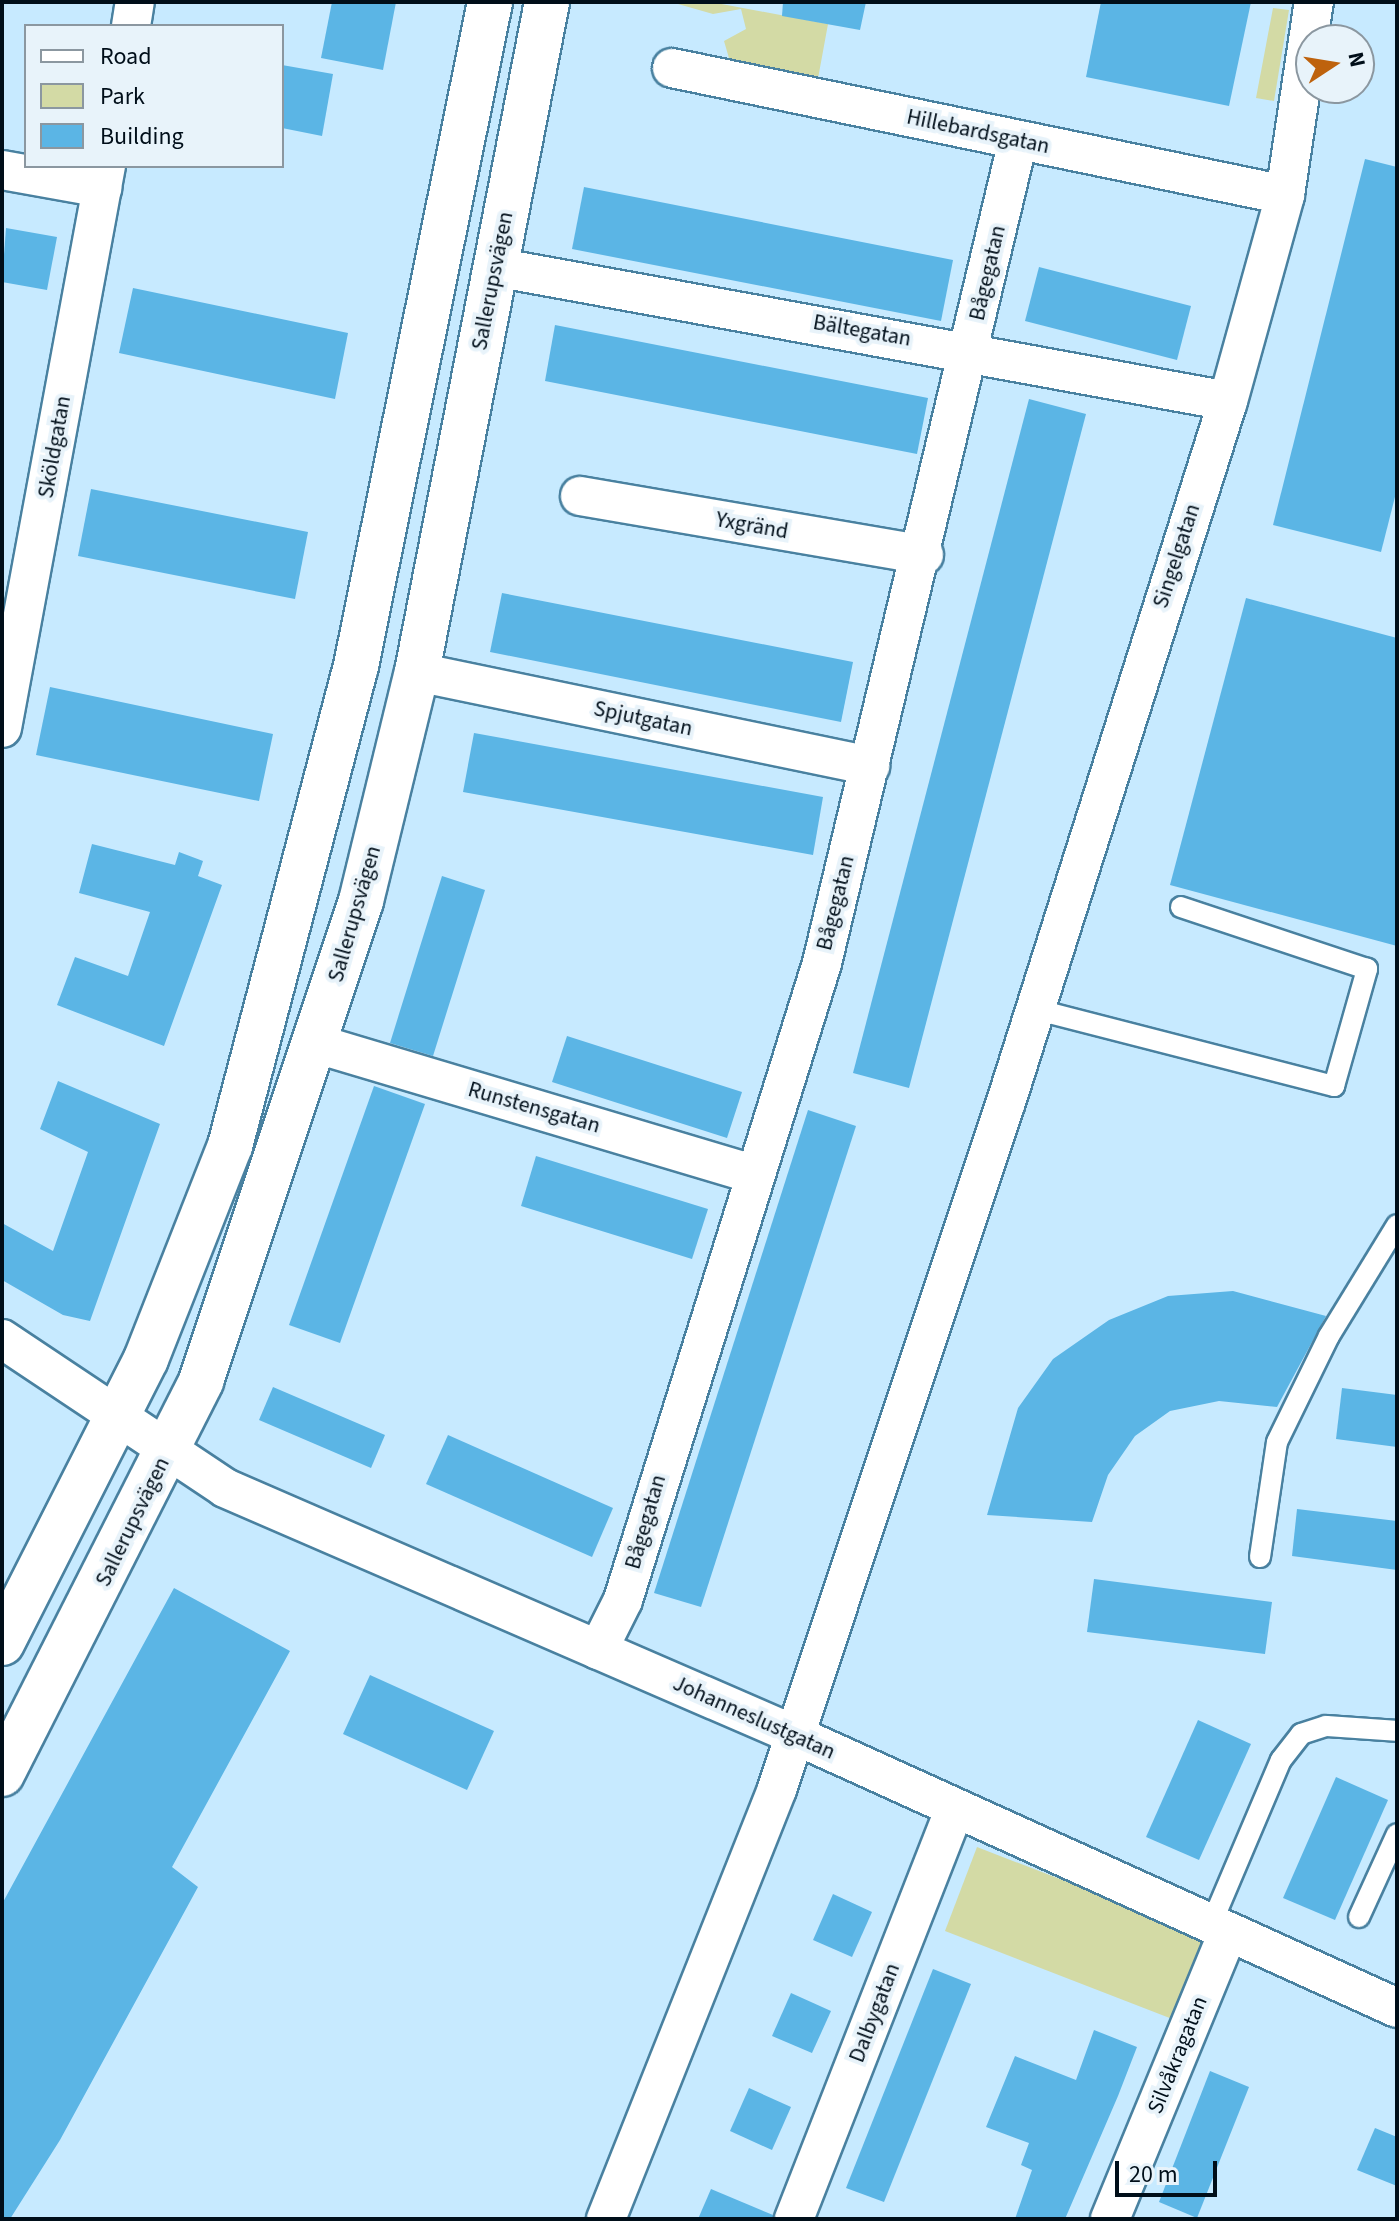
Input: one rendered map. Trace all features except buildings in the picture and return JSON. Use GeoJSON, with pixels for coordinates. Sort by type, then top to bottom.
{"type":"FeatureCollection","features":[{"type":"Feature","properties":{"kind":"main road"},"geometry":{"type":"LineString","coordinates":[[2,1643],[118,1418],[230,1146],[356,666],[490,2]]}},
{"type":"Feature","properties":{"kind":"main road","name":"Sallerupsvägen"},"geometry":{"type":"LineString","coordinates":[[2,1774],[169,1451],[201,1381],[317,1044],[361,901],[417,672],[547,2]]}},
{"type":"Feature","properties":{"kind":"street"},"geometry":{"type":"LineString","coordinates":[[131,24],[135,2]]}},
{"type":"Feature","properties":{"kind":"street","name":"Singelgatan"},"geometry":{"type":"LineString","coordinates":[[606,2219],[795,1735],[1006,1102],[1228,401],[1285,195],[1314,2]]}},
{"type":"Feature","properties":{"kind":"street","name":"Hillebardsgatan"},"geometry":{"type":"LineString","coordinates":[[672,68],[1285,195]]}},
{"type":"Feature","properties":{"kind":"street","name":"Bågegatan"},"geometry":{"type":"LineString","coordinates":[[598,1650],[623,1600],[751,1173],[822,963],[924,555],[1018,140]]}},
{"type":"Feature","properties":{"kind":"street"},"geometry":{"type":"LineString","coordinates":[[2,170],[104,177]]}},
{"type":"Feature","properties":{"kind":"street","name":"Sköldgatan"},"geometry":{"type":"LineString","coordinates":[[2,728],[18,568],[104,177]]}},
{"type":"Feature","properties":{"kind":"street","name":"Bältegatan"},"geometry":{"type":"LineString","coordinates":[[495,267],[970,350],[1228,401]]}},
{"type":"Feature","properties":{"kind":"street","name":"Yxgränd"},"geometry":{"type":"LineString","coordinates":[[580,496],[924,555]]}},
{"type":"Feature","properties":{"kind":"street","name":"Spjutgatan"},"geometry":{"type":"LineString","coordinates":[[417,672],[870,766]]}},
{"type":"Feature","properties":{"kind":"street","name":"Runstensgatan"},"geometry":{"type":"LineString","coordinates":[[317,1044],[751,1173]]}},
{"type":"Feature","properties":{"kind":"street","name":"Johanneslustgatan"},"geometry":{"type":"LineString","coordinates":[[2,1339],[225,1488],[795,1735],[1218,1931],[1397,2008]]}},
{"type":"Feature","properties":{"kind":"street","name":"Dalbygatan"},"geometry":{"type":"LineString","coordinates":[[794,2219],[955,1808]]}},
{"type":"Feature","properties":{"kind":"street","name":"Silvåkragatan"},"geometry":{"type":"LineString","coordinates":[[1110,2219],[1218,1931]]}},
{"type":"Feature","properties":{"kind":"lane"},"geometry":{"type":"LineString","coordinates":[[1034,1009],[1334,1086],[1367,969],[1181,907]]}},
{"type":"Feature","properties":{"kind":"lane"},"geometry":{"type":"LineString","coordinates":[[1260,1557],[1277,1442],[1329,1336],[1397,1225]]}},
{"type":"Feature","properties":{"kind":"lane"},"geometry":{"type":"LineString","coordinates":[[1218,1931],[1281,1760],[1301,1734],[1326,1726],[1397,1731]]}},
{"type":"Feature","properties":{"kind":"lane"},"geometry":{"type":"LineString","coordinates":[[1359,1917],[1397,1834]]}},
{"type":"Feature","properties":{"kind":"green space"},"geometry":{"type":"Polygon","coordinates":[[[671,2],[711,2],[828,24],[817,84],[731,65],[724,41],[746,29],[741,9],[713,14],[671,2]]]}},
{"type":"Feature","properties":{"kind":"green space"},"geometry":{"type":"Polygon","coordinates":[[[1273,8],[1289,10],[1274,101],[1256,98],[1273,8]]]}},
{"type":"Feature","properties":{"kind":"green space"},"geometry":{"type":"Polygon","coordinates":[[[977,1847],[1212,1938],[1180,2022],[945,1931],[977,1847]]]}}]}
